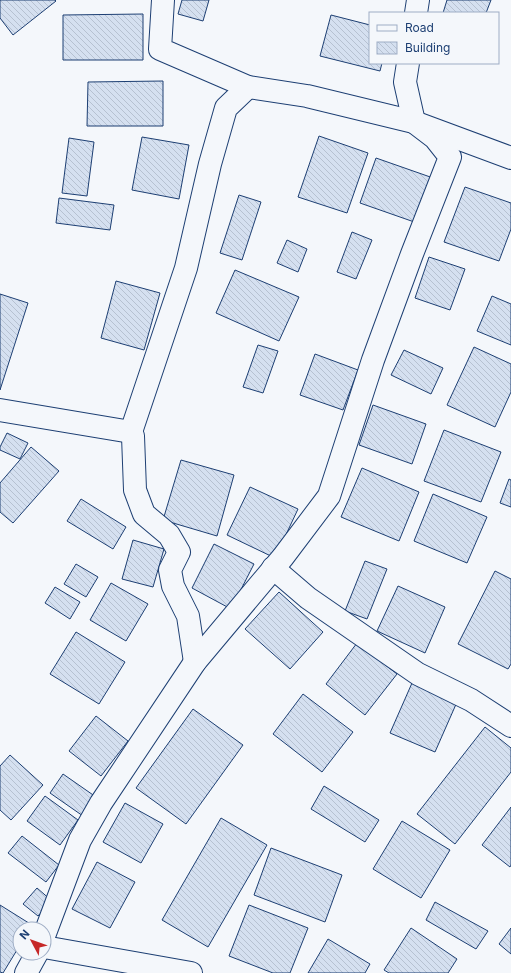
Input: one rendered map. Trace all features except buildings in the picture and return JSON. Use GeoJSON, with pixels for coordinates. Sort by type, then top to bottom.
{"type":"FeatureCollection","features":[{"type":"Feature","properties":{"kind":"street"},"geometry":{"type":"LineString","coordinates":[[163,0],[160,49],[248,87],[307,96],[414,122],[511,158]]}},
{"type":"Feature","properties":{"kind":"street"},"geometry":{"type":"LineString","coordinates":[[416,12],[418,0]]}},
{"type":"Feature","properties":{"kind":"street"},"geometry":{"type":"LineString","coordinates":[[50,921],[80,840],[101,803],[195,662],[283,557],[328,496],[373,360],[450,157],[435,138],[414,122],[405,82],[408,64]]}},
{"type":"Feature","properties":{"kind":"street"},"geometry":{"type":"LineString","coordinates":[[195,662],[188,616],[173,586],[170,570],[179,552],[169,535],[144,514],[135,490],[133,436],[131,432],[186,268],[210,164],[226,108],[248,87]]}},
{"type":"Feature","properties":{"kind":"street"},"geometry":{"type":"LineString","coordinates":[[0,410],[131,432]]}},
{"type":"Feature","properties":{"kind":"street"},"geometry":{"type":"LineString","coordinates":[[273,568],[308,598],[418,674],[471,700],[511,726]]}},
{"type":"Feature","properties":{"kind":"street"},"geometry":{"type":"LineString","coordinates":[[52,948],[191,973]]}},
{"type":"Feature","properties":{"kind":"street"},"geometry":{"type":"LineString","coordinates":[[26,973],[32,961]]}}]}
